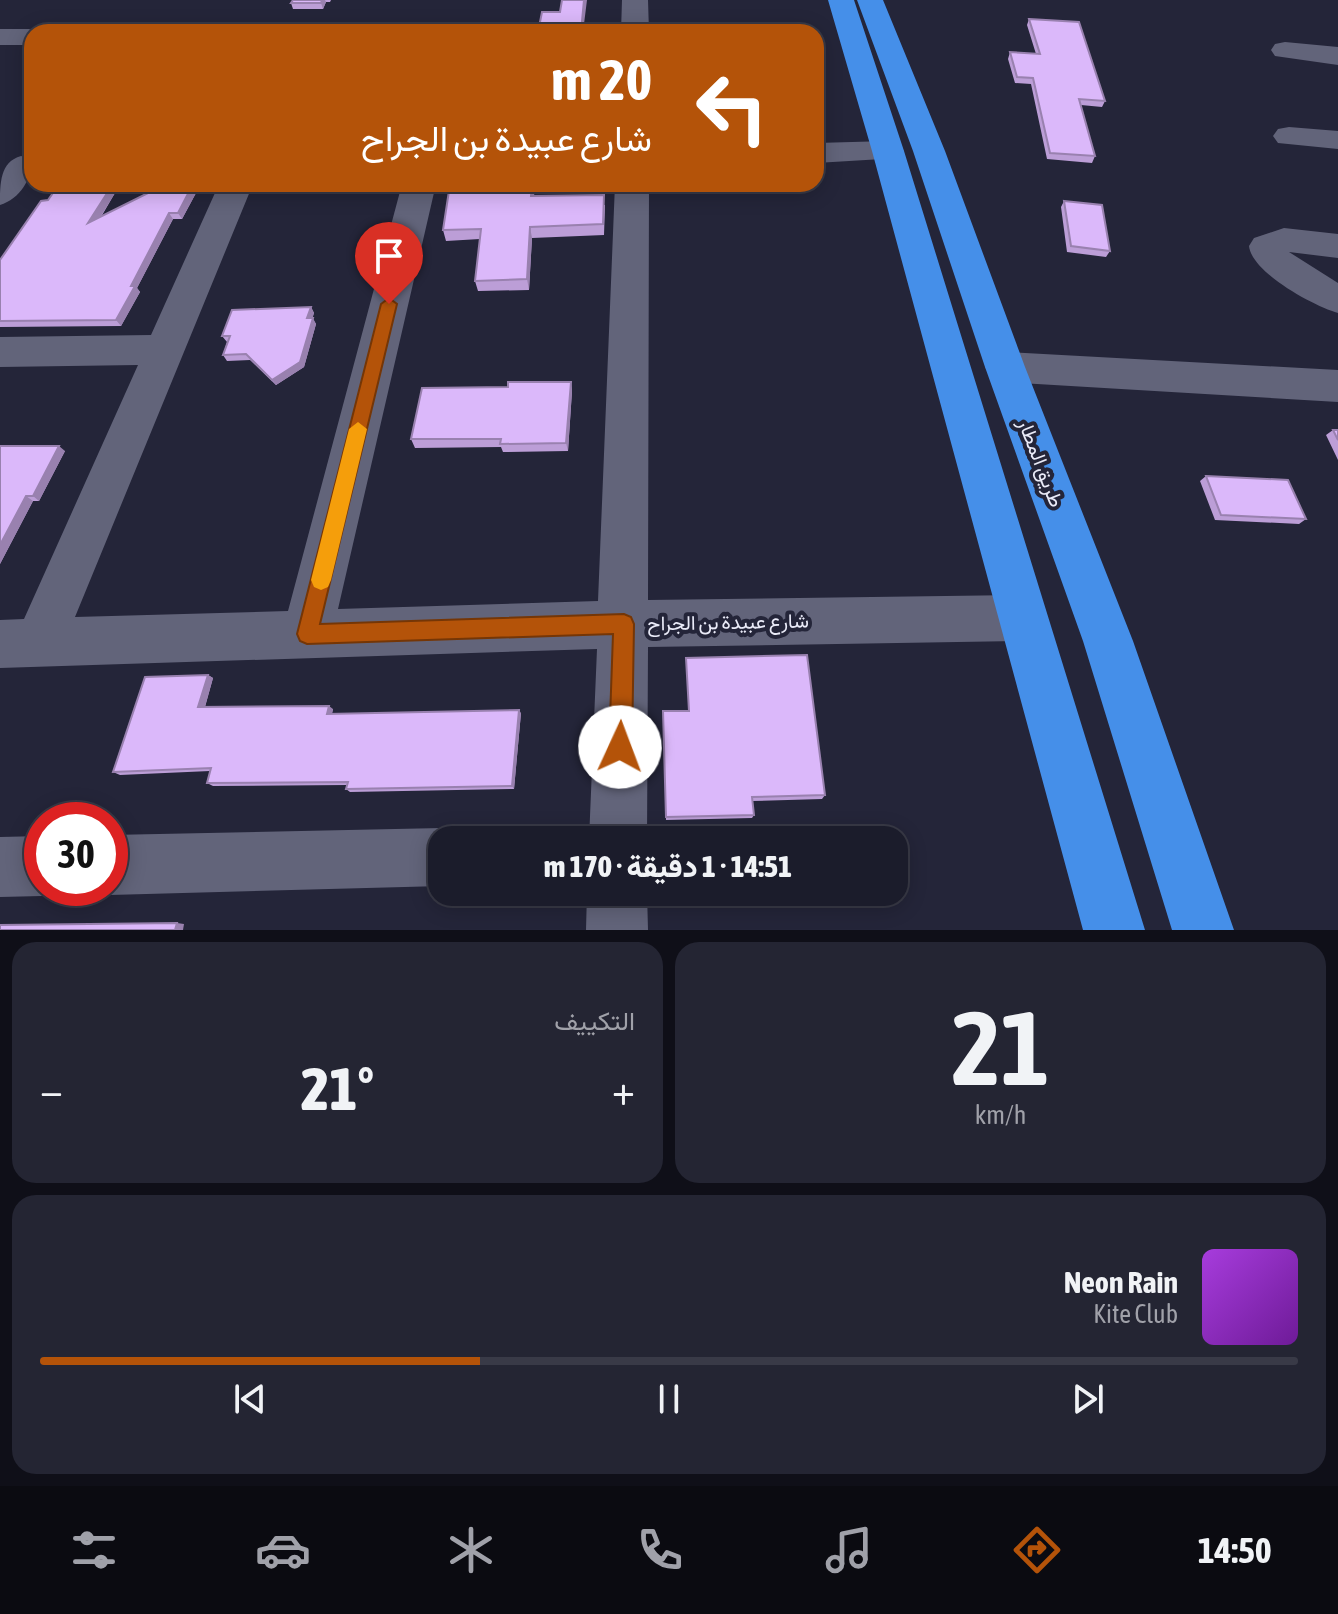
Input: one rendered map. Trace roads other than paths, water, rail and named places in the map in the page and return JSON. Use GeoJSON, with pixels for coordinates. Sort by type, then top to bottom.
{"type":"FeatureCollection","features":[{"type":"Feature","properties":{"kind":"highway"},"geometry":{"type":"LineString","coordinates":[[841,0],[888,151],[1114,930]]}},
{"type":"Feature","properties":{"kind":"highway","name":"طريق المطار"},"geometry":{"type":"LineString","coordinates":[[870,0],[929,151],[1005,367],[1108,641],[1203,930]]}},
{"type":"Feature","properties":{"kind":"street"},"geometry":{"type":"LineString","coordinates":[[635,0],[635,24]]}},
{"type":"Feature","properties":{"kind":"street"},"geometry":{"type":"LineString","coordinates":[[0,37],[24,37]]}},
{"type":"Feature","properties":{"kind":"street"},"geometry":{"type":"LineString","coordinates":[[1285,50],[1338,56]]}},
{"type":"Feature","properties":{"kind":"street"},"geometry":{"type":"LineString","coordinates":[[1289,136],[1338,140]]}},
{"type":"Feature","properties":{"kind":"street"},"geometry":{"type":"LineString","coordinates":[[824,153],[888,151]]}},
{"type":"Feature","properties":{"kind":"street"},"geometry":{"type":"LineString","coordinates":[[0,194],[18,166]]}},
{"type":"Feature","properties":{"kind":"street"},"geometry":{"type":"LineString","coordinates":[[20,643],[165,350],[233,192]]}},
{"type":"Feature","properties":{"kind":"street"},"geometry":{"type":"LineString","coordinates":[[307,634],[417,192]]}},
{"type":"Feature","properties":{"kind":"street"},"geometry":{"type":"LineString","coordinates":[[618,826],[632,192]]}},
{"type":"Feature","properties":{"kind":"street"},"geometry":{"type":"LineString","coordinates":[[1338,246],[1284,240],[1267,246],[1268,254],[1286,269],[1338,300]]}},
{"type":"Feature","properties":{"kind":"street"},"geometry":{"type":"LineString","coordinates":[[0,352],[165,350]]}},
{"type":"Feature","properties":{"kind":"street"},"geometry":{"type":"LineString","coordinates":[[1005,367],[1338,386]]}},
{"type":"Feature","properties":{"kind":"street"},"geometry":{"type":"LineString","coordinates":[[1250,382],[1338,379]]}},
{"type":"Feature","properties":{"kind":"street","name":"شارع عبيدة بن الجراح"},"geometry":{"type":"LineString","coordinates":[[20,643],[624,624],[1023,618]]}},
{"type":"Feature","properties":{"kind":"street"},"geometry":{"type":"LineString","coordinates":[[128,865],[428,857]]}},
{"type":"Feature","properties":{"kind":"street"},"geometry":{"type":"LineString","coordinates":[[0,867],[24,866]]}},
{"type":"Feature","properties":{"kind":"street"},"geometry":{"type":"LineString","coordinates":[[617,906],[617,930]]}}]}
